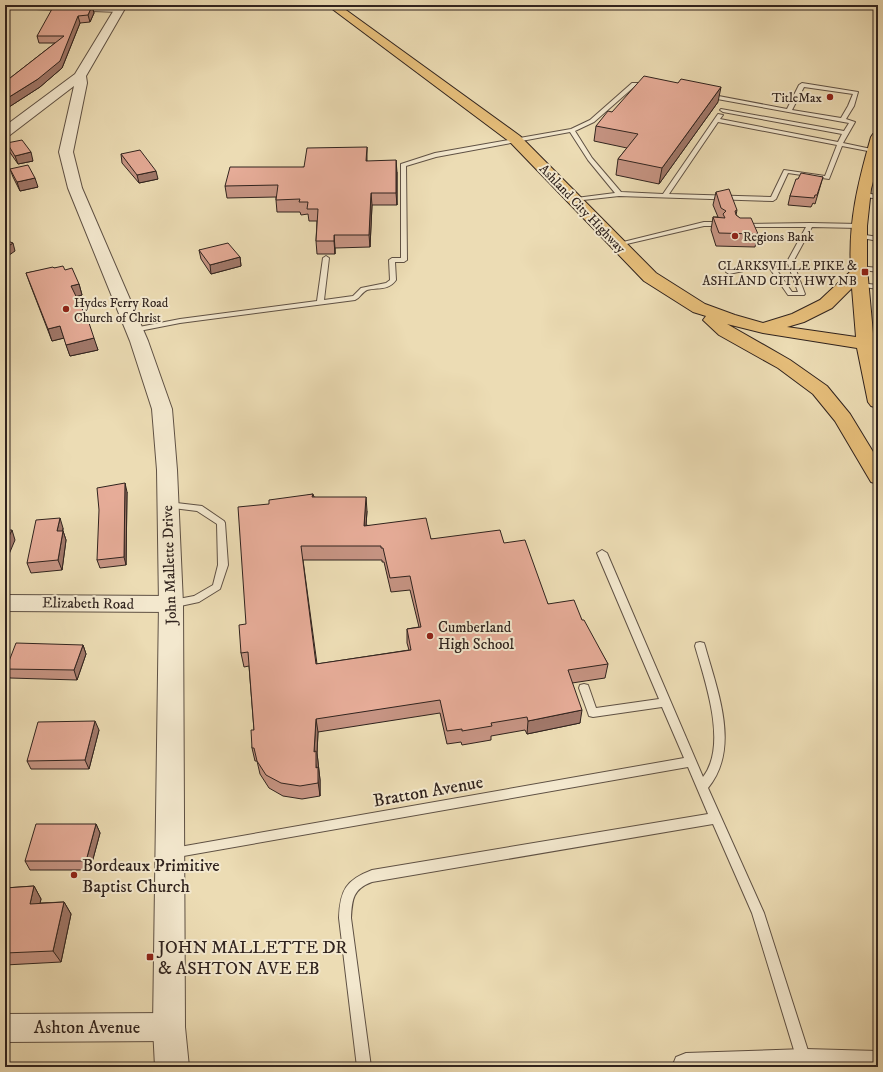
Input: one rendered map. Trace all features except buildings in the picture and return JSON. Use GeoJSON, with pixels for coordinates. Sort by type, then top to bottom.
{"type":"FeatureCollection","features":[{"type":"Feature","properties":{"kind":"main road","name":"Ashland City Highway"},"geometry":{"type":"LineString","coordinates":[[332,5],[515,139],[650,277],[699,308],[729,319],[763,328],[871,345]]}},
{"type":"Feature","properties":{"kind":"main road"},"geometry":{"type":"LineString","coordinates":[[876,143],[872,178],[863,195],[859,231],[859,275],[871,345],[878,402]]}},
{"type":"Feature","properties":{"kind":"main road"},"geometry":{"type":"LineString","coordinates":[[763,328],[798,318],[826,304],[859,275]]}},
{"type":"Feature","properties":{"kind":"main road"},"geometry":{"type":"LineString","coordinates":[[699,308],[725,331],[784,364],[820,390],[843,418],[878,477]]}},
{"type":"Feature","properties":{"kind":"street"},"geometry":{"type":"LineString","coordinates":[[5,132],[78,81],[121,7],[8,5]]}},
{"type":"Feature","properties":{"kind":"street","name":"John Mallette Drive"},"geometry":{"type":"LineString","coordinates":[[78,81],[66,152],[75,188],[134,330],[162,409],[168,505],[171,604],[169,1027],[172,1067]]}},
{"type":"Feature","properties":{"kind":"street","name":"Elizabeth Road"},"geometry":{"type":"LineString","coordinates":[[5,603],[171,604]]}},
{"type":"Feature","properties":{"kind":"street","name":"Ashton Avenue"},"geometry":{"type":"LineString","coordinates":[[5,1028],[169,1027]]}},
{"type":"Feature","properties":{"kind":"street"},"geometry":{"type":"LineString","coordinates":[[686,1067],[805,1063],[878,1065]]}},
{"type":"Feature","properties":{"kind":"lane"},"geometry":{"type":"LineString","coordinates":[[134,330],[180,321],[355,298],[363,289],[388,285],[393,280],[392,260],[404,260],[403,165],[435,155],[515,139],[572,130],[592,121],[634,84],[641,83],[656,86]]}},
{"type":"Feature","properties":{"kind":"lane"},"geometry":{"type":"LineString","coordinates":[[789,110],[802,85],[856,93],[851,106],[842,121]]}},
{"type":"Feature","properties":{"kind":"lane"},"geometry":{"type":"LineString","coordinates":[[576,200],[619,194],[773,199],[786,171],[827,178],[840,143],[852,122],[700,94]]}},
{"type":"Feature","properties":{"kind":"lane"},"geometry":{"type":"LineString","coordinates":[[665,195],[730,100]]}},
{"type":"Feature","properties":{"kind":"lane"},"geometry":{"type":"LineString","coordinates":[[723,110],[845,133]]}},
{"type":"Feature","properties":{"kind":"lane"},"geometry":{"type":"LineString","coordinates":[[717,120],[840,143],[876,143]]}},
{"type":"Feature","properties":{"kind":"lane"},"geometry":{"type":"LineString","coordinates":[[572,130],[590,159],[619,194]]}},
{"type":"Feature","properties":{"kind":"lane"},"geometry":{"type":"LineString","coordinates":[[863,195],[878,197]]}},
{"type":"Feature","properties":{"kind":"lane"},"geometry":{"type":"LineString","coordinates":[[618,244],[704,224],[719,224]]}},
{"type":"Feature","properties":{"kind":"lane"},"geometry":{"type":"LineString","coordinates":[[736,225],[810,225],[859,231],[878,239]]}},
{"type":"Feature","properties":{"kind":"lane"},"geometry":{"type":"LineString","coordinates":[[770,264],[790,294],[802,294],[790,262],[810,225]]}},
{"type":"Feature","properties":{"kind":"lane"},"geometry":{"type":"LineString","coordinates":[[320,302],[326,258]]}},
{"type":"Feature","properties":{"kind":"lane"},"geometry":{"type":"LineString","coordinates":[[729,272],[770,264],[790,262]]}},
{"type":"Feature","properties":{"kind":"lane"},"geometry":{"type":"LineString","coordinates":[[859,275],[878,270]]}},
{"type":"Feature","properties":{"kind":"lane"},"geometry":{"type":"LineString","coordinates":[[859,275],[878,287]]}},
{"type":"Feature","properties":{"kind":"lane"},"geometry":{"type":"LineString","coordinates":[[168,505],[200,508],[221,523],[223,565],[217,587],[196,599],[171,604]]}},
{"type":"Feature","properties":{"kind":"lane"},"geometry":{"type":"LineString","coordinates":[[602,553],[691,762],[758,913],[805,1063]]}},
{"type":"Feature","properties":{"kind":"lane"},"geometry":{"type":"LineString","coordinates":[[700,646],[717,713],[719,740],[718,755],[714,771],[702,787]]}},
{"type":"Feature","properties":{"kind":"lane"},"geometry":{"type":"LineString","coordinates":[[584,688],[593,713],[666,702]]}},
{"type":"Feature","properties":{"kind":"lane","name":"Bratton Avenue"},"geometry":{"type":"LineString","coordinates":[[171,853],[691,762]]}},
{"type":"Feature","properties":{"kind":"lane"},"geometry":{"type":"LineString","coordinates":[[364,1067],[345,918],[347,895],[352,886],[361,880],[372,876],[716,818]]}},
{"type":"Feature","properties":{"kind":"place","name":"TitleMax"},"geometry":{"type":"Point","coordinates":[830,97]}},
{"type":"Feature","properties":{"kind":"place","name":"Regions Bank"},"geometry":{"type":"Point","coordinates":[735,236]}},
{"type":"Feature","properties":{"kind":"place","name":"CLARKSVILLE PIKE & ASHLAND CITY HWY NB"},"geometry":{"type":"Point","coordinates":[865,272]}},
{"type":"Feature","properties":{"kind":"place","name":"Hydes Ferry Road Church of Christ"},"geometry":{"type":"Point","coordinates":[66,309]}},
{"type":"Feature","properties":{"kind":"place","name":"Cumberland High School"},"geometry":{"type":"Point","coordinates":[430,636]}},
{"type":"Feature","properties":{"kind":"place","name":"Bordeaux Primitive Baptist Church"},"geometry":{"type":"Point","coordinates":[74,875]}},
{"type":"Feature","properties":{"kind":"place","name":"JOHN MALLETTE DR & ASHTON AVE EB"},"geometry":{"type":"Point","coordinates":[150,957]}}]}
